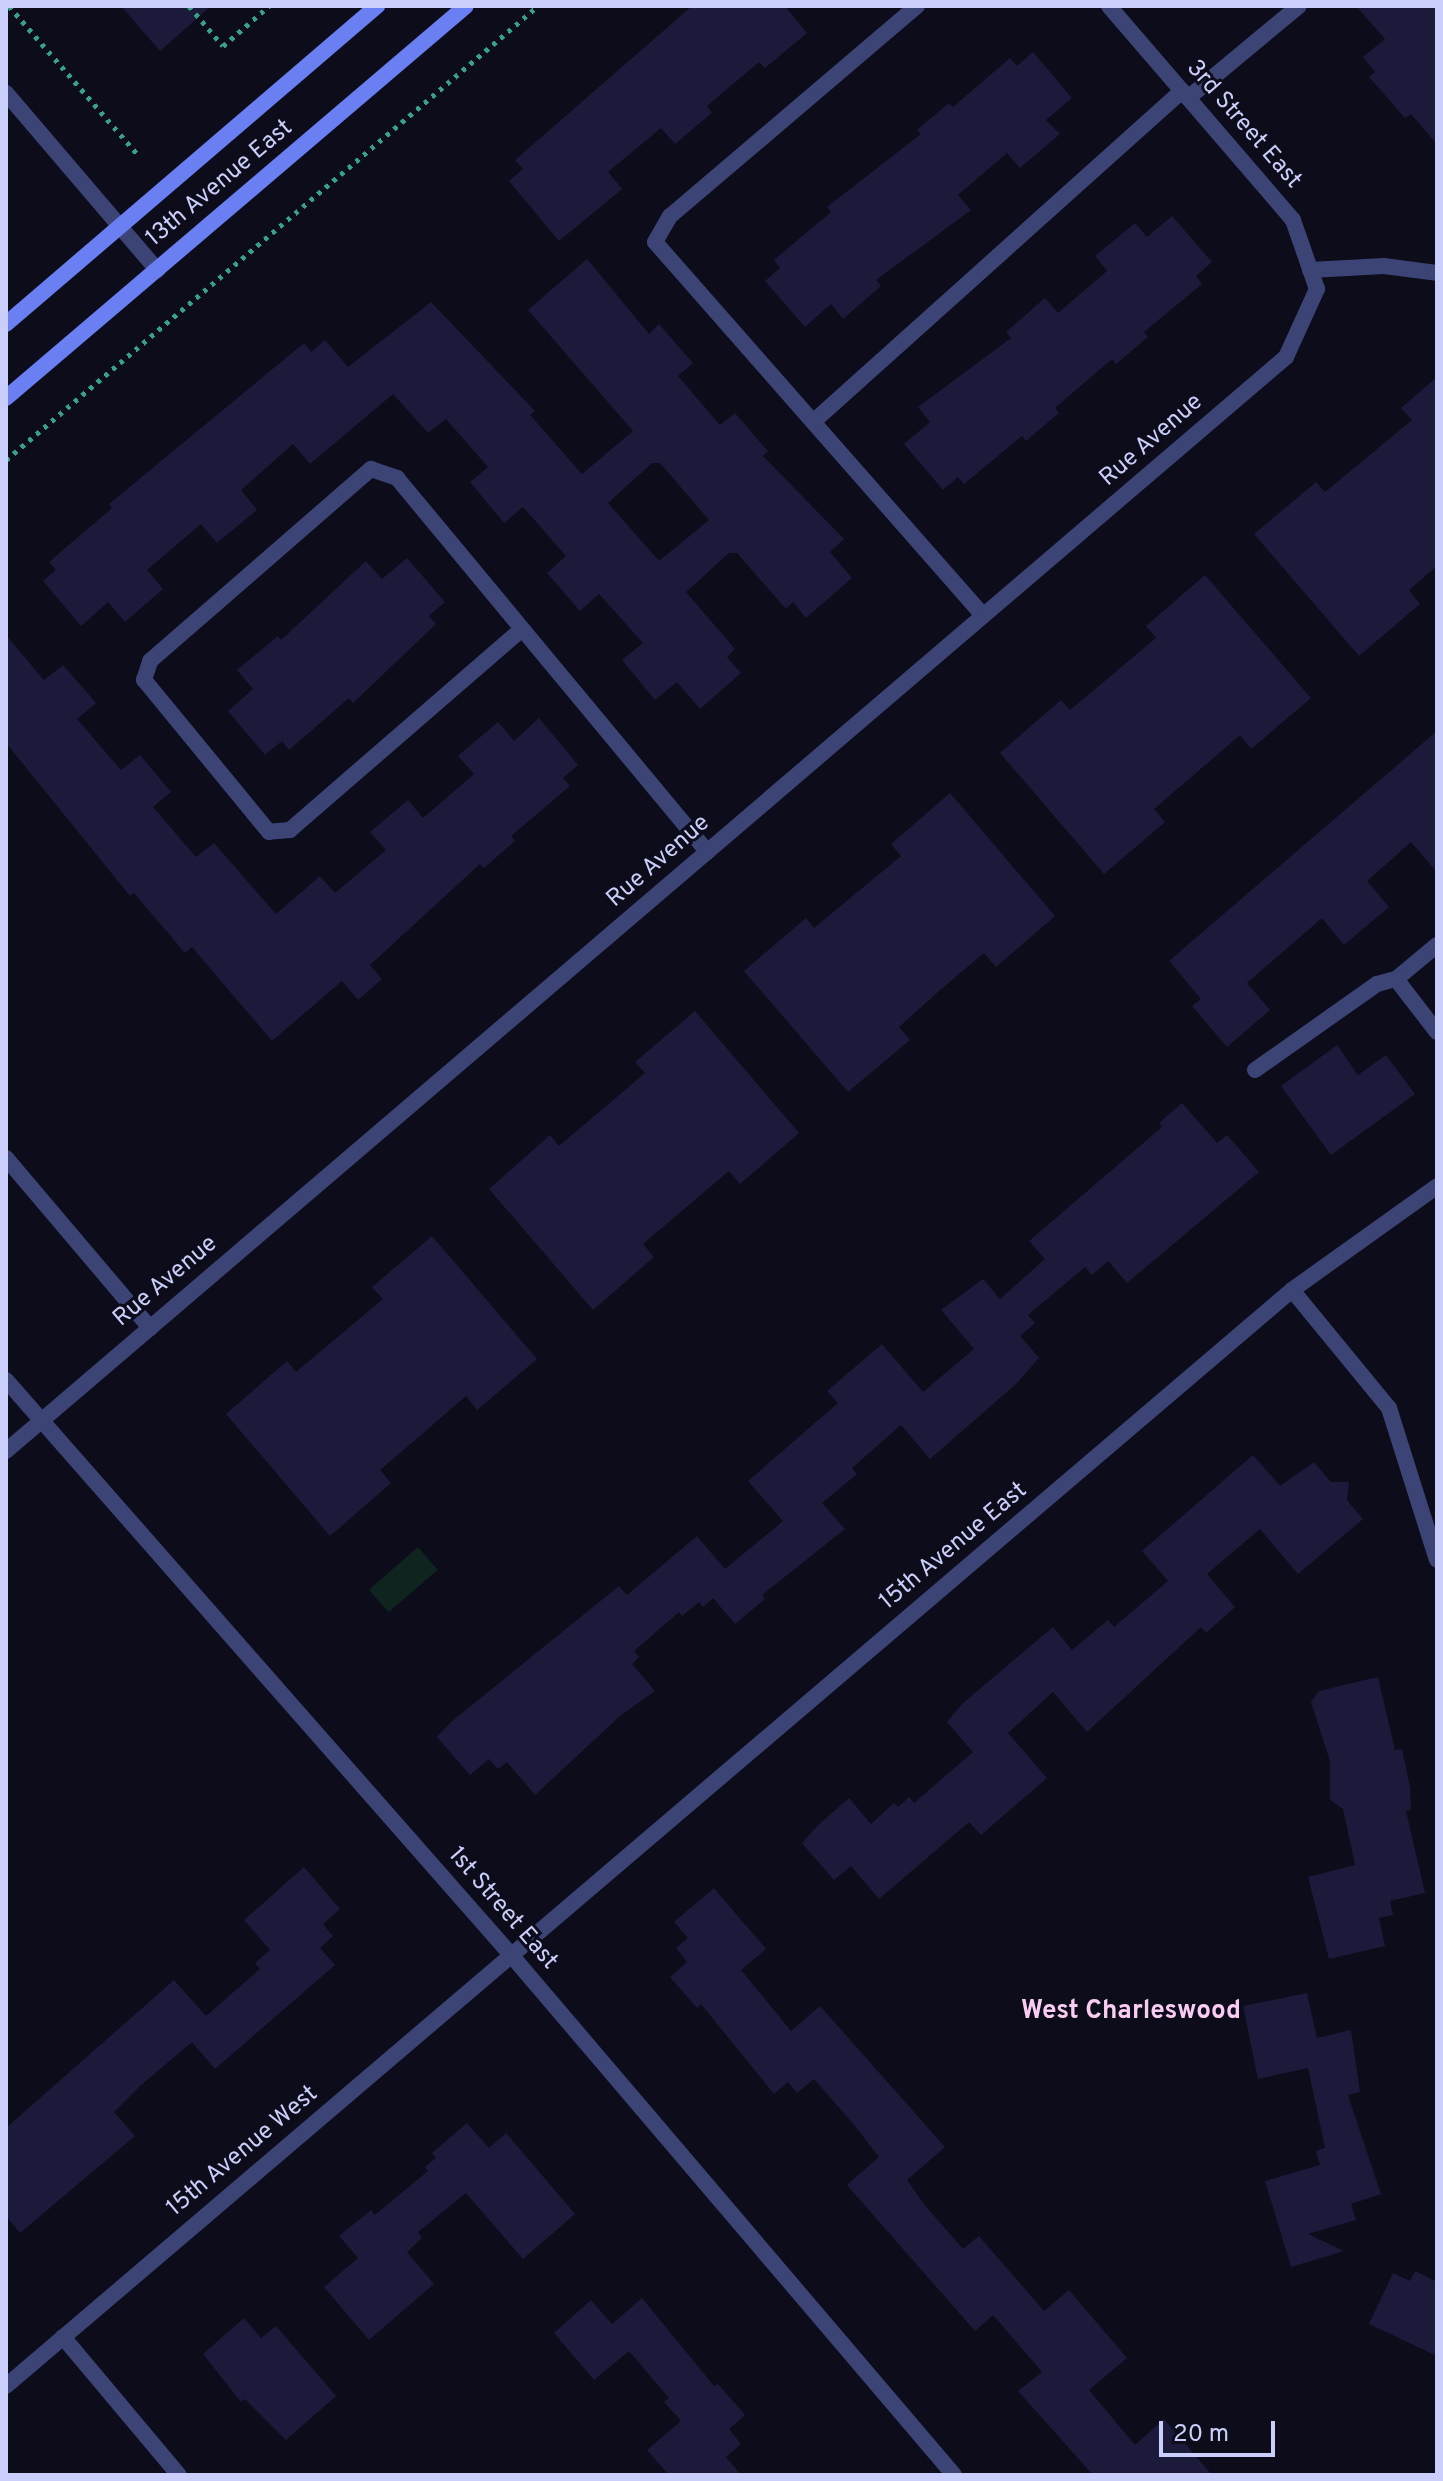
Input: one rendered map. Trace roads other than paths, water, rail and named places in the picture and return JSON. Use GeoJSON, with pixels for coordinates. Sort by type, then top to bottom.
{"type":"FeatureCollection","features":[{"type":"Feature","properties":{"kind":"main road","name":"13th Avenue East"},"geometry":{"type":"LineString","coordinates":[[6,324],[377,6]]}},
{"type":"Feature","properties":{"kind":"main road","name":"13th Avenue East"},"geometry":{"type":"LineString","coordinates":[[6,398],[466,6]]}},
{"type":"Feature","properties":{"kind":"street"},"geometry":{"type":"LineString","coordinates":[[917,6],[670,216],[655,242],[983,616]]}},
{"type":"Feature","properties":{"kind":"street","name":"3rd Street East"},"geometry":{"type":"LineString","coordinates":[[1109,6],[1293,220],[1317,289]]}},
{"type":"Feature","properties":{"kind":"street"},"geometry":{"type":"LineString","coordinates":[[813,422],[1185,95],[1299,6]]}},
{"type":"Feature","properties":{"kind":"street"},"geometry":{"type":"LineString","coordinates":[[6,93],[157,270]]}},
{"type":"Feature","properties":{"kind":"street"},"geometry":{"type":"LineString","coordinates":[[1310,270],[1384,266],[1437,273]]}},
{"type":"Feature","properties":{"kind":"street","name":"Rue Avenue"},"geometry":{"type":"LineString","coordinates":[[6,1451],[1286,357],[1317,289]]}},
{"type":"Feature","properties":{"kind":"street"},"geometry":{"type":"LineString","coordinates":[[522,629],[290,830],[269,832],[144,680],[150,661],[371,469],[397,478],[707,852]]}},
{"type":"Feature","properties":{"kind":"street"},"geometry":{"type":"LineString","coordinates":[[1255,1070],[1377,984],[1396,979],[1437,945]]}},
{"type":"Feature","properties":{"kind":"street"},"geometry":{"type":"LineString","coordinates":[[1396,979],[1437,1032]]}},
{"type":"Feature","properties":{"kind":"street"},"geometry":{"type":"LineString","coordinates":[[6,1158],[150,1328]]}},
{"type":"Feature","properties":{"kind":"street","name":"15th Avenue East"},"geometry":{"type":"LineString","coordinates":[[512,1956],[1292,1290],[1437,1186]]}},
{"type":"Feature","properties":{"kind":"street"},"geometry":{"type":"LineString","coordinates":[[1292,1290],[1389,1408],[1437,1560]]}},
{"type":"Feature","properties":{"kind":"street","name":"1st Street East"},"geometry":{"type":"LineString","coordinates":[[6,1380],[512,1956],[954,2475]]}},
{"type":"Feature","properties":{"kind":"street","name":"15th Avenue West"},"geometry":{"type":"LineString","coordinates":[[6,2386],[512,1956]]}},
{"type":"Feature","properties":{"kind":"street"},"geometry":{"type":"LineString","coordinates":[[63,2337],[179,2475]]}},
{"type":"Feature","properties":{"kind":"district","name":"West Charleswood"},"geometry":{"type":"Point","coordinates":[1131,2012]}}]}
